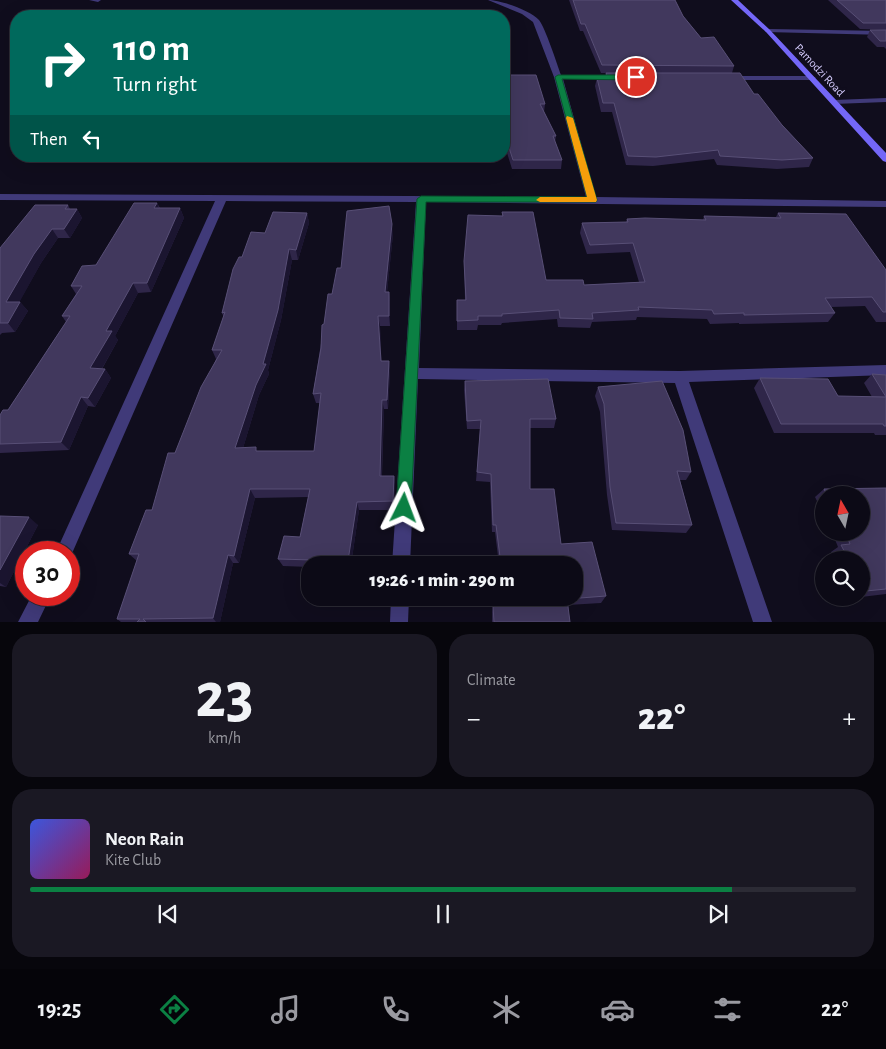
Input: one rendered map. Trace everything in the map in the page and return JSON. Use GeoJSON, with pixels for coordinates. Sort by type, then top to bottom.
{"type":"FeatureCollection","features":[{"type":"Feature","properties":{"kind":"street"},"geometry":{"type":"LineString","coordinates":[[92,0],[98,0]]}},
{"type":"Feature","properties":{"kind":"street"},"geometry":{"type":"LineString","coordinates":[[492,0],[524,13],[536,21],[558,77],[592,200]]}},
{"type":"Feature","properties":{"kind":"street","name":"Pamodzi Road"},"geometry":{"type":"LineString","coordinates":[[734,0],[768,31],[886,159]]}},
{"type":"Feature","properties":{"kind":"street"},"geometry":{"type":"LineString","coordinates":[[768,31],[886,33]]}},
{"type":"Feature","properties":{"kind":"street"},"geometry":{"type":"LineString","coordinates":[[558,77],[626,77]]}},
{"type":"Feature","properties":{"kind":"street"},"geometry":{"type":"LineString","coordinates":[[714,78],[812,78]]}},
{"type":"Feature","properties":{"kind":"street"},"geometry":{"type":"LineString","coordinates":[[834,102],[886,100]]}},
{"type":"Feature","properties":{"kind":"street"},"geometry":{"type":"LineString","coordinates":[[0,198],[592,200],[886,204]]}},
{"type":"Feature","properties":{"kind":"street"},"geometry":{"type":"LineString","coordinates":[[401,556],[421,199]]}},
{"type":"Feature","properties":{"kind":"street"},"geometry":{"type":"LineString","coordinates":[[69,541],[221,200]]}},
{"type":"Feature","properties":{"kind":"street"},"geometry":{"type":"LineString","coordinates":[[410,373],[680,377],[886,370]]}},
{"type":"Feature","properties":{"kind":"street"},"geometry":{"type":"LineString","coordinates":[[680,377],[763,622]]}},
{"type":"Feature","properties":{"kind":"street"},"geometry":{"type":"LineString","coordinates":[[27,622],[36,606]]}},
{"type":"Feature","properties":{"kind":"street"},"geometry":{"type":"LineString","coordinates":[[398,622],[399,606]]}},
{"type":"Feature","properties":{"kind":"building"},"geometry":{"type":"Polygon","coordinates":[[[573,0],[675,0],[683,16],[701,38],[714,37],[734,66],[602,65],[585,24],[581,24],[573,0]]]}},
{"type":"Feature","properties":{"kind":"building"},"geometry":{"type":"Polygon","coordinates":[[[837,0],[886,0],[886,23],[863,23],[837,0]]]}},
{"type":"Feature","properties":{"kind":"building"},"geometry":{"type":"Polygon","coordinates":[[[870,30],[886,30],[886,41],[880,41],[870,30]]]}},
{"type":"Feature","properties":{"kind":"building"},"geometry":{"type":"Polygon","coordinates":[[[606,73],[740,73],[754,94],[758,94],[782,125],[813,158],[782,160],[720,156],[718,150],[656,157],[628,156],[614,103],[603,103],[597,78],[608,78],[606,73]]]}},
{"type":"Feature","properties":{"kind":"building"},"geometry":{"type":"Polygon","coordinates":[[[510,75],[536,75],[545,104],[540,104],[556,136],[553,136],[562,160],[513,160],[510,151],[510,75]]]}},
{"type":"Feature","properties":{"kind":"building"},"geometry":{"type":"Polygon","coordinates":[[[134,203],[157,203],[154,208],[180,208],[147,283],[133,283],[106,331],[112,331],[90,368],[105,369],[88,398],[81,397],[61,442],[0,444],[0,415],[3,410],[8,410],[70,316],[62,316],[82,286],[71,286],[82,266],[96,265],[134,203]]]}},
{"type":"Feature","properties":{"kind":"building"},"geometry":{"type":"Polygon","coordinates":[[[35,205],[68,205],[65,209],[77,209],[64,229],[52,229],[34,254],[6,302],[20,302],[8,323],[0,323],[0,248],[35,205]]]}},
{"type":"Feature","properties":{"kind":"building"},"geometry":{"type":"Polygon","coordinates":[[[389,206],[392,224],[385,292],[389,292],[389,316],[378,316],[381,361],[389,361],[387,400],[382,400],[380,476],[394,476],[393,501],[357,502],[349,556],[301,556],[301,560],[278,559],[284,536],[300,537],[310,489],[250,489],[234,556],[228,555],[213,618],[143,619],[146,622],[137,622],[140,619],[117,619],[139,554],[129,554],[146,510],[152,510],[168,453],[175,453],[201,387],[222,350],[212,350],[225,312],[222,313],[233,269],[239,257],[242,257],[251,232],[265,233],[273,212],[307,213],[296,250],[289,249],[278,310],[263,364],[266,364],[256,385],[235,448],[256,447],[256,451],[314,451],[321,393],[313,394],[321,348],[322,325],[324,324],[328,294],[332,294],[337,268],[341,268],[347,211],[389,206]]]}},
{"type":"Feature","properties":{"kind":"building"},"geometry":{"type":"Polygon","coordinates":[[[502,212],[533,212],[546,280],[583,280],[584,285],[645,282],[633,243],[590,245],[582,223],[628,222],[627,219],[645,218],[706,220],[704,216],[781,218],[778,213],[846,214],[886,270],[886,312],[883,312],[872,297],[825,298],[835,313],[744,315],[744,313],[714,314],[712,310],[638,307],[639,310],[592,313],[593,319],[560,318],[559,310],[502,314],[502,316],[478,316],[478,320],[457,321],[457,300],[466,300],[464,261],[468,215],[503,216],[502,212]]]}},
{"type":"Feature","properties":{"kind":"building"},"geometry":{"type":"Polygon","coordinates":[[[872,374],[886,375],[886,397],[872,374]]]}},
{"type":"Feature","properties":{"kind":"building"},"geometry":{"type":"Polygon","coordinates":[[[760,378],[828,379],[838,396],[886,397],[886,426],[883,424],[781,424],[760,378]]]}},
{"type":"Feature","properties":{"kind":"building"},"geometry":{"type":"Polygon","coordinates":[[[548,379],[556,419],[530,419],[530,489],[554,489],[561,544],[592,542],[606,596],[583,598],[583,556],[500,556],[496,525],[493,525],[491,474],[477,472],[481,420],[467,421],[465,381],[548,379]]]}},
{"type":"Feature","properties":{"kind":"building"},"geometry":{"type":"Polygon","coordinates":[[[662,381],[683,430],[691,472],[677,471],[692,525],[616,523],[610,487],[604,404],[598,387],[662,381]]]}},
{"type":"Feature","properties":{"kind":"building"},"geometry":{"type":"Polygon","coordinates":[[[870,488],[886,488],[886,589],[870,591],[870,551],[844,551],[841,545],[850,544],[849,541],[870,541],[870,488]]]}},
{"type":"Feature","properties":{"kind":"building"},"geometry":{"type":"Polygon","coordinates":[[[0,516],[29,517],[15,541],[0,570],[0,516]]]}},
{"type":"Feature","properties":{"kind":"building"},"geometry":{"type":"Polygon","coordinates":[[[493,606],[568,606],[570,622],[494,622],[493,606]]]}},
{"type":"Feature","properties":{"kind":"slow traffic"},"geometry":{"type":"LineString","coordinates":[[540,200],[592,200],[569,118]]}},
{"type":"Feature","properties":{"kind":"route"},"geometry":{"type":"LineString","coordinates":[[404,508],[421,199],[592,200],[558,77],[636,77]]}}]}
